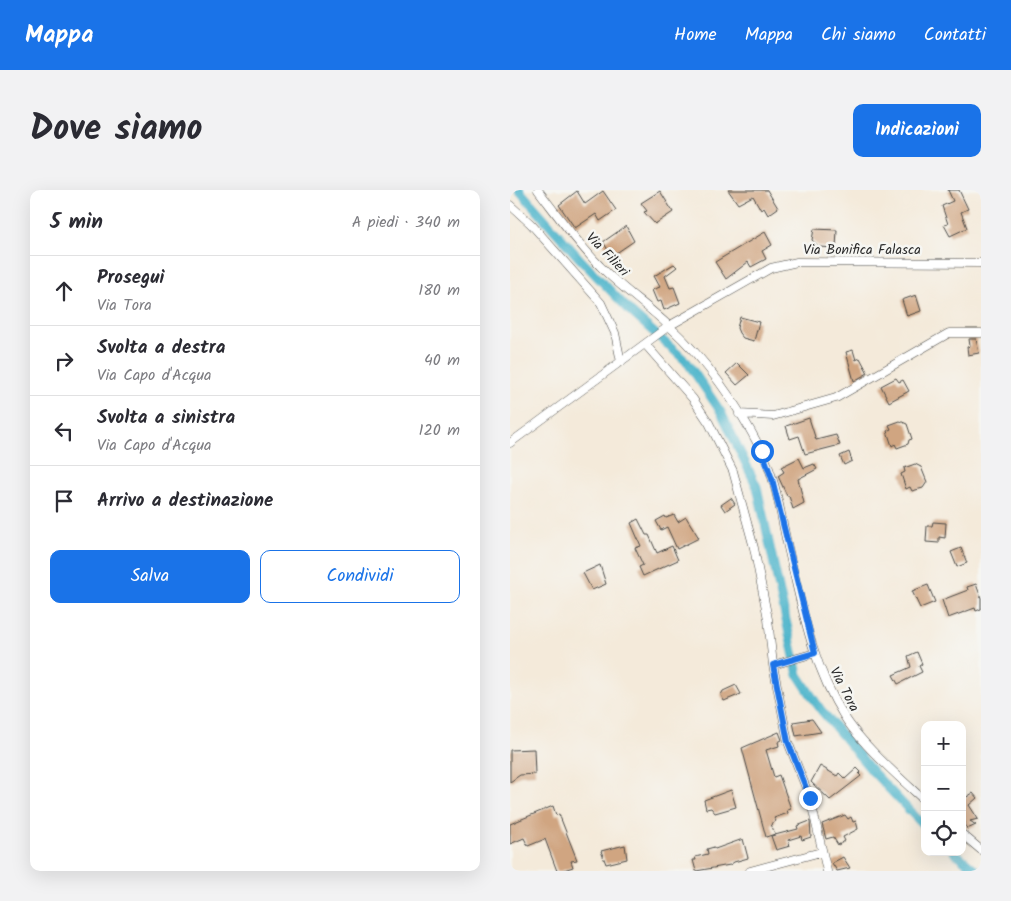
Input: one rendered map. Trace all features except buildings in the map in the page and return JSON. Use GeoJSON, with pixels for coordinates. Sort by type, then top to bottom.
{"type":"FeatureCollection","features":[{"type":"Feature","properties":{"kind":"street","name":"Via Filieri"},"geometry":{"type":"LineString","coordinates":[[538,190],[600,266],[666,328]]}},
{"type":"Feature","properties":{"kind":"street"},"geometry":{"type":"LineString","coordinates":[[510,205],[531,224],[601,303],[615,333],[620,362]]}},
{"type":"Feature","properties":{"kind":"street","name":"Via Bonifica Falasca"},"geometry":{"type":"LineString","coordinates":[[510,443],[666,328],[771,268],[797,262],[981,263]]}},
{"type":"Feature","properties":{"kind":"street","name":"Via Tora"},"geometry":{"type":"LineString","coordinates":[[666,328],[715,376],[762,451],[772,479],[813,654],[830,692],[845,718],[887,765],[921,797]]}},
{"type":"Feature","properties":{"kind":"street"},"geometry":{"type":"LineString","coordinates":[[739,414],[773,416],[836,398],[949,332],[981,333]]}},
{"type":"Feature","properties":{"kind":"street"},"geometry":{"type":"LineString","coordinates":[[647,342],[693,399],[709,423],[731,465],[754,548],[776,663],[788,742],[810,798],[820,838],[821,852],[827,871]]}},
{"type":"Feature","properties":{"kind":"street"},"geometry":{"type":"LineString","coordinates":[[776,663],[813,654]]}},
{"type":"Feature","properties":{"kind":"street"},"geometry":{"type":"LineString","coordinates":[[966,837],[981,850]]}},
{"type":"Feature","properties":{"kind":"street"},"geometry":{"type":"LineString","coordinates":[[750,871],[821,852]]}},
{"type":"Feature","properties":{"kind":"waterway"},"geometry":{"type":"LineString","coordinates":[[519,190],[579,258],[631,312],[687,362],[721,412],[757,487],[798,675],[821,710],[873,772],[921,823]]}},
{"type":"Feature","properties":{"kind":"waterway"},"geometry":{"type":"LineString","coordinates":[[959,856],[977,871]]}},
{"type":"Feature","properties":{"kind":"route"},"geometry":{"type":"LineString","coordinates":[[762,451],[772,479],[815,653],[773,665],[788,742],[810,798]]}}]}
